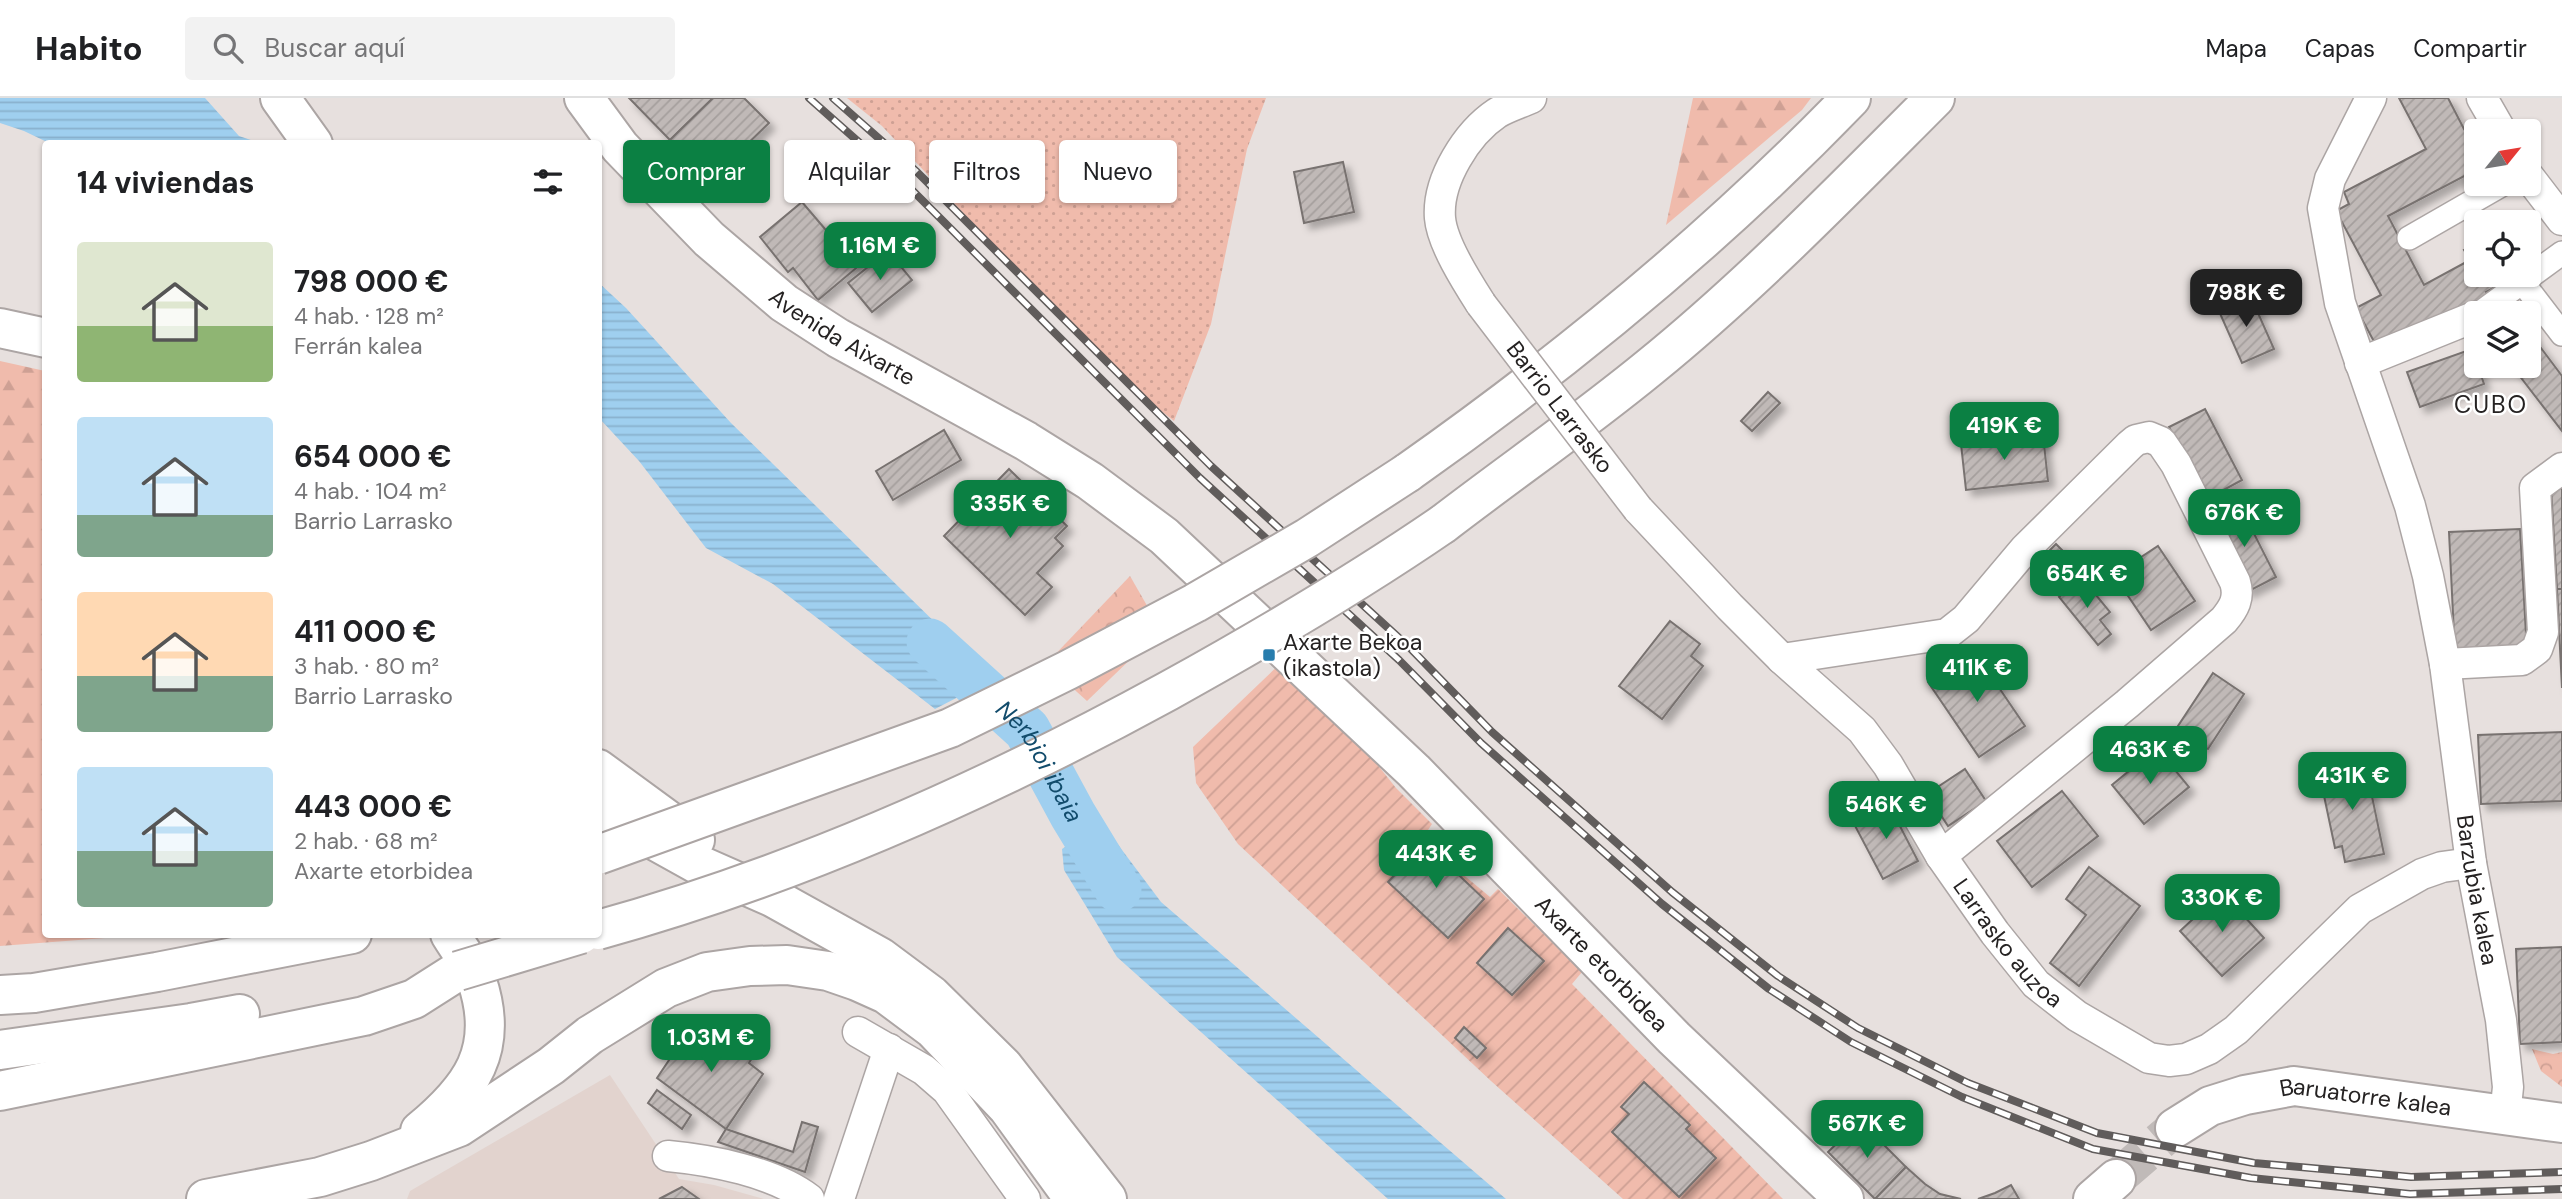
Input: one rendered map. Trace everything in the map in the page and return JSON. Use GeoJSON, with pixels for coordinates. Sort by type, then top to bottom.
{"type":"FeatureCollection","features":[{"type":"Feature","properties":{"kind":"main road"},"geometry":{"type":"LineString","coordinates":[[280,98],[310,140]]}},
{"type":"Feature","properties":{"kind":"main road","name":"Avenida Aixarte"},"geometry":{"type":"LineString","coordinates":[[584,98],[620,146],[709,239],[784,303],[838,338],[1037,448],[1090,481],[1147,523]]}},
{"type":"Feature","properties":{"kind":"main road"},"geometry":{"type":"LineString","coordinates":[[602,854],[950,728],[1195,603],[1307,538],[1468,430],[1581,343],[1674,267],[1750,198],[1851,98]]}},
{"type":"Feature","properties":{"kind":"main road"},"geometry":{"type":"LineString","coordinates":[[602,929],[655,914],[840,848],[982,787],[1098,729],[1234,654],[1365,577],[1443,524],[1592,413],[1706,319],[1935,98]]}},
{"type":"Feature","properties":{"kind":"main road"},"geometry":{"type":"LineString","coordinates":[[0,328],[42,337]]}},
{"type":"Feature","properties":{"kind":"main road","name":"Axarte etorbidea"},"geometry":{"type":"LineString","coordinates":[[1147,523],[1414,771],[1674,1038],[1844,1199]]}},
{"type":"Feature","properties":{"kind":"main road"},"geometry":{"type":"LineString","coordinates":[[602,772],[772,897]]}},
{"type":"Feature","properties":{"kind":"main road"},"geometry":{"type":"LineString","coordinates":[[602,811],[697,864],[772,897],[880,957],[931,995],[1003,1066],[1107,1199]]}},
{"type":"Feature","properties":{"kind":"main road"},"geometry":{"type":"LineString","coordinates":[[0,969],[34,968],[152,953],[227,938]]}},
{"type":"Feature","properties":{"kind":"main road"},"geometry":{"type":"LineString","coordinates":[[0,995],[33,993],[158,972],[335,938]]}},
{"type":"Feature","properties":{"kind":"main road"},"geometry":{"type":"LineString","coordinates":[[0,1091],[360,1004],[454,953],[554,938]]}},
{"type":"Feature","properties":{"kind":"main road"},"geometry":{"type":"LineString","coordinates":[[394,1152],[445,1111],[469,1082],[483,1050],[485,1020],[477,980],[454,953]]}},
{"type":"Feature","properties":{"kind":"main road"},"geometry":{"type":"LineString","coordinates":[[206,1199],[320,1177],[459,1127],[551,1066],[590,1035],[666,988],[707,972],[750,965],[787,965],[828,971],[886,994],[933,1029],[1008,1108],[1074,1199]]}},
{"type":"Feature","properties":{"kind":"main road"},"geometry":{"type":"LineString","coordinates":[[0,1050],[191,1023],[360,1004]]}},
{"type":"Feature","properties":{"kind":"main road","name":"Baruatorre kalea"},"geometry":{"type":"LineString","coordinates":[[2175,1128],[2210,1106],[2245,1095],[2294,1086],[2562,1123]]}},
{"type":"Feature","properties":{"kind":"street","name":"Barrio Larrasko"},"geometry":{"type":"LineString","coordinates":[[1531,98],[1497,113],[1461,148],[1445,183],[1440,218],[1455,262],[1481,304],[1638,509]]}},
{"type":"Feature","properties":{"kind":"street","name":"Barzubia kalea"},"geometry":{"type":"LineString","coordinates":[[2371,98],[2330,179],[2323,208],[2340,303],[2410,506],[2428,576],[2445,664],[2471,863],[2501,1020],[2508,1087],[2505,1116]]}},
{"type":"Feature","properties":{"kind":"street"},"geometry":{"type":"LineString","coordinates":[[2482,98],[2494,119]]}},
{"type":"Feature","properties":{"kind":"street"},"geometry":{"type":"LineString","coordinates":[[2541,193],[2562,220]]}},
{"type":"Feature","properties":{"kind":"street"},"geometry":{"type":"LineString","coordinates":[[2409,238],[2482,196]]}},
{"type":"Feature","properties":{"kind":"street"},"geometry":{"type":"LineString","coordinates":[[2541,269],[2562,253]]}},
{"type":"Feature","properties":{"kind":"street"},"geometry":{"type":"LineString","coordinates":[[2497,301],[2517,287]]}},
{"type":"Feature","properties":{"kind":"street"},"geometry":{"type":"LineString","coordinates":[[2526,287],[2562,334]]}},
{"type":"Feature","properties":{"kind":"street"},"geometry":{"type":"LineString","coordinates":[[2360,363],[2464,320]]}},
{"type":"Feature","properties":{"kind":"street"},"geometry":{"type":"LineString","coordinates":[[1782,659],[1947,634],[1966,619],[2025,549],[2130,445],[2149,437],[2161,442],[2176,464],[2235,582],[2238,591],[2235,607],[2224,620],[2127,704],[1941,856]]}},
{"type":"Feature","properties":{"kind":"street"},"geometry":{"type":"LineString","coordinates":[[2445,664],[2522,660],[2537,649],[2543,632],[2535,488],[2562,468]]}},
{"type":"Feature","properties":{"kind":"street","name":"Larrasko auzoa"},"geometry":{"type":"LineString","coordinates":[[1638,509],[1782,659],[1862,730],[1888,765],[1941,856],[1995,933],[2036,984],[2077,1016],[2149,1058],[2169,1061],[2186,1059],[2209,1049],[2236,1030],[2360,909],[2422,874],[2442,866],[2471,863]]}},
{"type":"Feature","properties":{"kind":"street"},"geometry":{"type":"LineString","coordinates":[[858,1032],[924,1070],[947,1090],[1025,1199]]}},
{"type":"Feature","properties":{"kind":"street"},"geometry":{"type":"LineString","coordinates":[[839,1199],[889,1049]]}},
{"type":"Feature","properties":{"kind":"street"},"geometry":{"type":"LineString","coordinates":[[668,1156],[700,1159],[771,1179],[809,1199]]}},
{"type":"Feature","properties":{"kind":"shaded area"},"geometry":{"type":"Polygon","coordinates":[[[610,1075],[679,1179],[714,1185],[764,1199],[407,1199],[410,1191],[610,1075]]]}},
{"type":"Feature","properties":{"kind":"green space"},"geometry":{"type":"Polygon","coordinates":[[[847,98],[1266,98],[1247,149],[1211,324],[1174,421],[1113,373],[954,203],[1045,203],[1045,140],[929,140],[929,176],[915,161],[915,140],[895,140],[847,98]]]}},
{"type":"Feature","properties":{"kind":"green space"},"geometry":{"type":"Polygon","coordinates":[[[1693,98],[1811,98],[1802,110],[1666,225],[1693,98]]]}},
{"type":"Feature","properties":{"kind":"green space"},"geometry":{"type":"Polygon","coordinates":[[[0,361],[42,370],[42,938],[105,938],[0,946],[0,361]]]}},
{"type":"Feature","properties":{"kind":"green space"},"geometry":{"type":"Polygon","coordinates":[[[1130,576],[1161,630],[1087,701],[1046,664],[1130,576]]]}},
{"type":"Feature","properties":{"kind":"green space"},"geometry":{"type":"Polygon","coordinates":[[[1286,658],[1345,724],[1396,788],[1432,824],[1424,836],[1436,852],[1490,897],[1498,889],[1582,972],[1572,984],[1783,1199],[1623,1199],[1491,1081],[1238,844],[1196,783],[1193,747],[1286,658]]]}},
{"type":"Feature","properties":{"kind":"green space"},"geometry":{"type":"Polygon","coordinates":[[[2532,1049],[2553,1054],[2562,1052],[2562,1087],[2541,1071],[2532,1049]]]}},
{"type":"Feature","properties":{"kind":"water"},"geometry":{"type":"Polygon","coordinates":[[[0,98],[205,98],[239,136],[251,140],[43,140],[0,123],[0,98]]]}},
{"type":"Feature","properties":{"kind":"water"},"geometry":{"type":"Polygon","coordinates":[[[602,286],[626,308],[731,423],[993,679],[935,709],[773,584],[706,548],[639,461],[602,421],[602,286]]]}},
{"type":"Feature","properties":{"kind":"water"},"geometry":{"type":"Polygon","coordinates":[[[1101,822],[1161,902],[1506,1199],[1388,1199],[1117,957],[1064,870],[1062,849],[1101,822]]]}},
{"type":"Feature","properties":{"kind":"building"},"geometry":{"type":"Polygon","coordinates":[[[629,98],[713,98],[670,140],[629,98]]]}},
{"type":"Feature","properties":{"kind":"building"},"geometry":{"type":"Polygon","coordinates":[[[713,98],[744,98],[769,123],[751,140],[670,140],[713,98]]]}},
{"type":"Feature","properties":{"kind":"building"},"geometry":{"type":"Polygon","coordinates":[[[2399,98],[2448,98],[2464,129],[2464,176],[2388,216],[2424,285],[2464,263],[2464,287],[2496,287],[2486,292],[2490,300],[2464,301],[2464,311],[2378,349],[2356,308],[2381,295],[2336,211],[2349,204],[2344,192],[2426,149],[2399,98]]]}},
{"type":"Feature","properties":{"kind":"building"},"geometry":{"type":"Polygon","coordinates":[[[1343,162],[1354,212],[1304,223],[1294,172],[1343,162]]]}},
{"type":"Feature","properties":{"kind":"building"},"geometry":{"type":"Polygon","coordinates":[[[803,203],[831,236],[841,228],[867,259],[818,300],[793,268],[788,272],[760,237],[803,203]]]}},
{"type":"Feature","properties":{"kind":"building"},"geometry":{"type":"Polygon","coordinates":[[[888,251],[912,280],[872,312],[848,283],[888,251]]]}},
{"type":"Feature","properties":{"kind":"building"},"geometry":{"type":"Polygon","coordinates":[[[2250,295],[2274,349],[2242,363],[2218,309],[2250,295]]]}},
{"type":"Feature","properties":{"kind":"building"},"geometry":{"type":"Polygon","coordinates":[[[2541,348],[2562,376],[2562,431],[2521,378],[2541,378],[2541,348]]]}},
{"type":"Feature","properties":{"kind":"building"},"geometry":{"type":"Polygon","coordinates":[[[2464,352],[2464,378],[2482,378],[2484,384],[2420,407],[2407,372],[2464,352]]]}},
{"type":"Feature","properties":{"kind":"building"},"geometry":{"type":"Polygon","coordinates":[[[1768,392],[1780,403],[1752,431],[1741,421],[1768,392]]]}},
{"type":"Feature","properties":{"kind":"building"},"geometry":{"type":"Polygon","coordinates":[[[2205,409],[2242,480],[2207,499],[2169,427],[2205,409]]]}},
{"type":"Feature","properties":{"kind":"building"},"geometry":{"type":"Polygon","coordinates":[[[944,430],[961,460],[893,500],[876,471],[944,430]]]}},
{"type":"Feature","properties":{"kind":"building"},"geometry":{"type":"Polygon","coordinates":[[[2043,435],[2048,481],[1966,490],[1961,444],[2043,435]]]}},
{"type":"Feature","properties":{"kind":"building"},"geometry":{"type":"Polygon","coordinates":[[[1009,469],[1067,526],[1055,538],[1063,546],[1037,573],[1052,587],[1025,615],[944,536],[1009,469]]]}},
{"type":"Feature","properties":{"kind":"building"},"geometry":{"type":"Polygon","coordinates":[[[2562,488],[2562,589],[2557,589],[2551,489],[2562,488]]]}},
{"type":"Feature","properties":{"kind":"building"},"geometry":{"type":"Polygon","coordinates":[[[2240,506],[2276,577],[2247,592],[2211,521],[2240,506]]]}},
{"type":"Feature","properties":{"kind":"building"},"geometry":{"type":"Polygon","coordinates":[[[2520,529],[2527,652],[2455,655],[2449,532],[2520,529]]]}},
{"type":"Feature","properties":{"kind":"building"},"geometry":{"type":"Polygon","coordinates":[[[2056,544],[2072,560],[2052,580],[2036,564],[2056,544]]]}},
{"type":"Feature","properties":{"kind":"building"},"geometry":{"type":"Polygon","coordinates":[[[2158,546],[2195,601],[2151,630],[2114,575],[2158,546]]]}},
{"type":"Feature","properties":{"kind":"building"},"geometry":{"type":"Polygon","coordinates":[[[2082,578],[2110,612],[2100,620],[2111,634],[2098,645],[2059,597],[2082,578]]]}},
{"type":"Feature","properties":{"kind":"building"},"geometry":{"type":"Polygon","coordinates":[[[2557,589],[2562,589],[2562,688],[2557,589]]]}},
{"type":"Feature","properties":{"kind":"building"},"geometry":{"type":"Polygon","coordinates":[[[1670,621],[1700,644],[1691,656],[1703,666],[1662,719],[1619,686],[1670,621]]]}},
{"type":"Feature","properties":{"kind":"building"},"geometry":{"type":"Polygon","coordinates":[[[1974,651],[2025,726],[1979,757],[1928,682],[1974,651]]]}},
{"type":"Feature","properties":{"kind":"building"},"geometry":{"type":"Polygon","coordinates":[[[2213,673],[2244,694],[2208,749],[2176,729],[2213,673]]]}},
{"type":"Feature","properties":{"kind":"building"},"geometry":{"type":"Polygon","coordinates":[[[2562,732],[2562,801],[2481,804],[2478,735],[2562,732]]]}},
{"type":"Feature","properties":{"kind":"building"},"geometry":{"type":"Polygon","coordinates":[[[2157,748],[2189,787],[2144,824],[2112,785],[2157,748]]]}},
{"type":"Feature","properties":{"kind":"building"},"geometry":{"type":"Polygon","coordinates":[[[2365,763],[2384,854],[2345,862],[2342,846],[2335,848],[2319,772],[2365,763]]]}},
{"type":"Feature","properties":{"kind":"building"},"geometry":{"type":"Polygon","coordinates":[[[1965,769],[1986,801],[1948,826],[1927,794],[1965,769]]]}},
{"type":"Feature","properties":{"kind":"building"},"geometry":{"type":"Polygon","coordinates":[[[2062,791],[2098,836],[2032,887],[1997,841],[2062,791]]]}},
{"type":"Feature","properties":{"kind":"building"},"geometry":{"type":"Polygon","coordinates":[[[1888,803],[1918,861],[1883,879],[1853,822],[1888,803]]]}},
{"type":"Feature","properties":{"kind":"building"},"geometry":{"type":"Polygon","coordinates":[[[1425,843],[1484,899],[1448,938],[1388,882],[1425,843]]]}},
{"type":"Feature","properties":{"kind":"building"},"geometry":{"type":"Polygon","coordinates":[[[2089,867],[2140,906],[2079,986],[2050,963],[2086,915],[2066,899],[2089,867]]]}},
{"type":"Feature","properties":{"kind":"building"},"geometry":{"type":"Polygon","coordinates":[[[2222,892],[2264,938],[2222,976],[2180,931],[2222,892]]]}},
{"type":"Feature","properties":{"kind":"building"},"geometry":{"type":"Polygon","coordinates":[[[1508,928],[1544,961],[1512,995],[1477,963],[1508,928]]]}},
{"type":"Feature","properties":{"kind":"building"},"geometry":{"type":"Polygon","coordinates":[[[2562,947],[2562,1042],[2520,1044],[2516,949],[2562,947]]]}},
{"type":"Feature","properties":{"kind":"building"},"geometry":{"type":"Polygon","coordinates":[[[694,1023],[709,1033],[712,1029],[752,1058],[749,1063],[763,1074],[726,1129],[657,1078],[694,1023]]]}},
{"type":"Feature","properties":{"kind":"building"},"geometry":{"type":"Polygon","coordinates":[[[1464,1027],[1486,1048],[1477,1058],[1455,1038],[1464,1027]]]}},
{"type":"Feature","properties":{"kind":"building"},"geometry":{"type":"Polygon","coordinates":[[[1644,1082],[1690,1125],[1686,1129],[1716,1158],[1679,1197],[1612,1132],[1629,1114],[1621,1107],[1644,1082]]]}},
{"type":"Feature","properties":{"kind":"building"},"geometry":{"type":"Polygon","coordinates":[[[657,1090],[691,1115],[682,1129],[648,1103],[657,1090]]]}},
{"type":"Feature","properties":{"kind":"building"},"geometry":{"type":"Polygon","coordinates":[[[1860,1121],[1906,1167],[1875,1199],[1828,1152],[1860,1121]]]}},
{"type":"Feature","properties":{"kind":"building"},"geometry":{"type":"Polygon","coordinates":[[[802,1122],[818,1127],[805,1172],[718,1142],[726,1129],[793,1152],[802,1122]]]}},
{"type":"Feature","properties":{"kind":"building"},"geometry":{"type":"Polygon","coordinates":[[[1906,1167],[1940,1194],[1961,1199],[1875,1199],[1906,1167]]]}},
{"type":"Feature","properties":{"kind":"building"},"geometry":{"type":"Polygon","coordinates":[[[2011,1185],[2019,1199],[1978,1199],[1995,1193],[2011,1185]]]}},
{"type":"Feature","properties":{"kind":"building"},"geometry":{"type":"Polygon","coordinates":[[[682,1187],[699,1199],[659,1199],[682,1187]]]}},
{"type":"Feature","properties":{"kind":"waterway","name":"Nerbioi ibaia"},"geometry":{"type":"LineString","coordinates":[[930,642],[1027,730],[1073,815],[1118,889]]}},
{"type":"Feature","properties":{"kind":"tunnel"},"geometry":{"type":"LineString","coordinates":[[2116,1179],[2175,1128]]}},
{"type":"Feature","properties":{"kind":"railway"},"geometry":{"type":"LineString","coordinates":[[809,98],[905,183],[1200,478],[1399,660],[1481,743],[1662,904],[1769,989],[1851,1042],[1962,1097],[2093,1149],[2251,1178],[2410,1194],[2562,1189]]}},
{"type":"Feature","properties":{"kind":"railway"},"geometry":{"type":"LineString","coordinates":[[833,98],[917,172],[1211,466],[1410,648],[1492,732],[1672,892],[1778,976],[1858,1028],[1968,1083],[2097,1133],[2254,1163],[2411,1177],[2562,1172]]}},
{"type":"Feature","properties":{"kind":"place","name":"Axarte Bekoa (ikastola)"},"geometry":{"type":"Point","coordinates":[1269,655]}},
{"type":"Feature","properties":{"kind":"district","name":"CUBO"},"geometry":{"type":"Point","coordinates":[2491,405]}}]}
